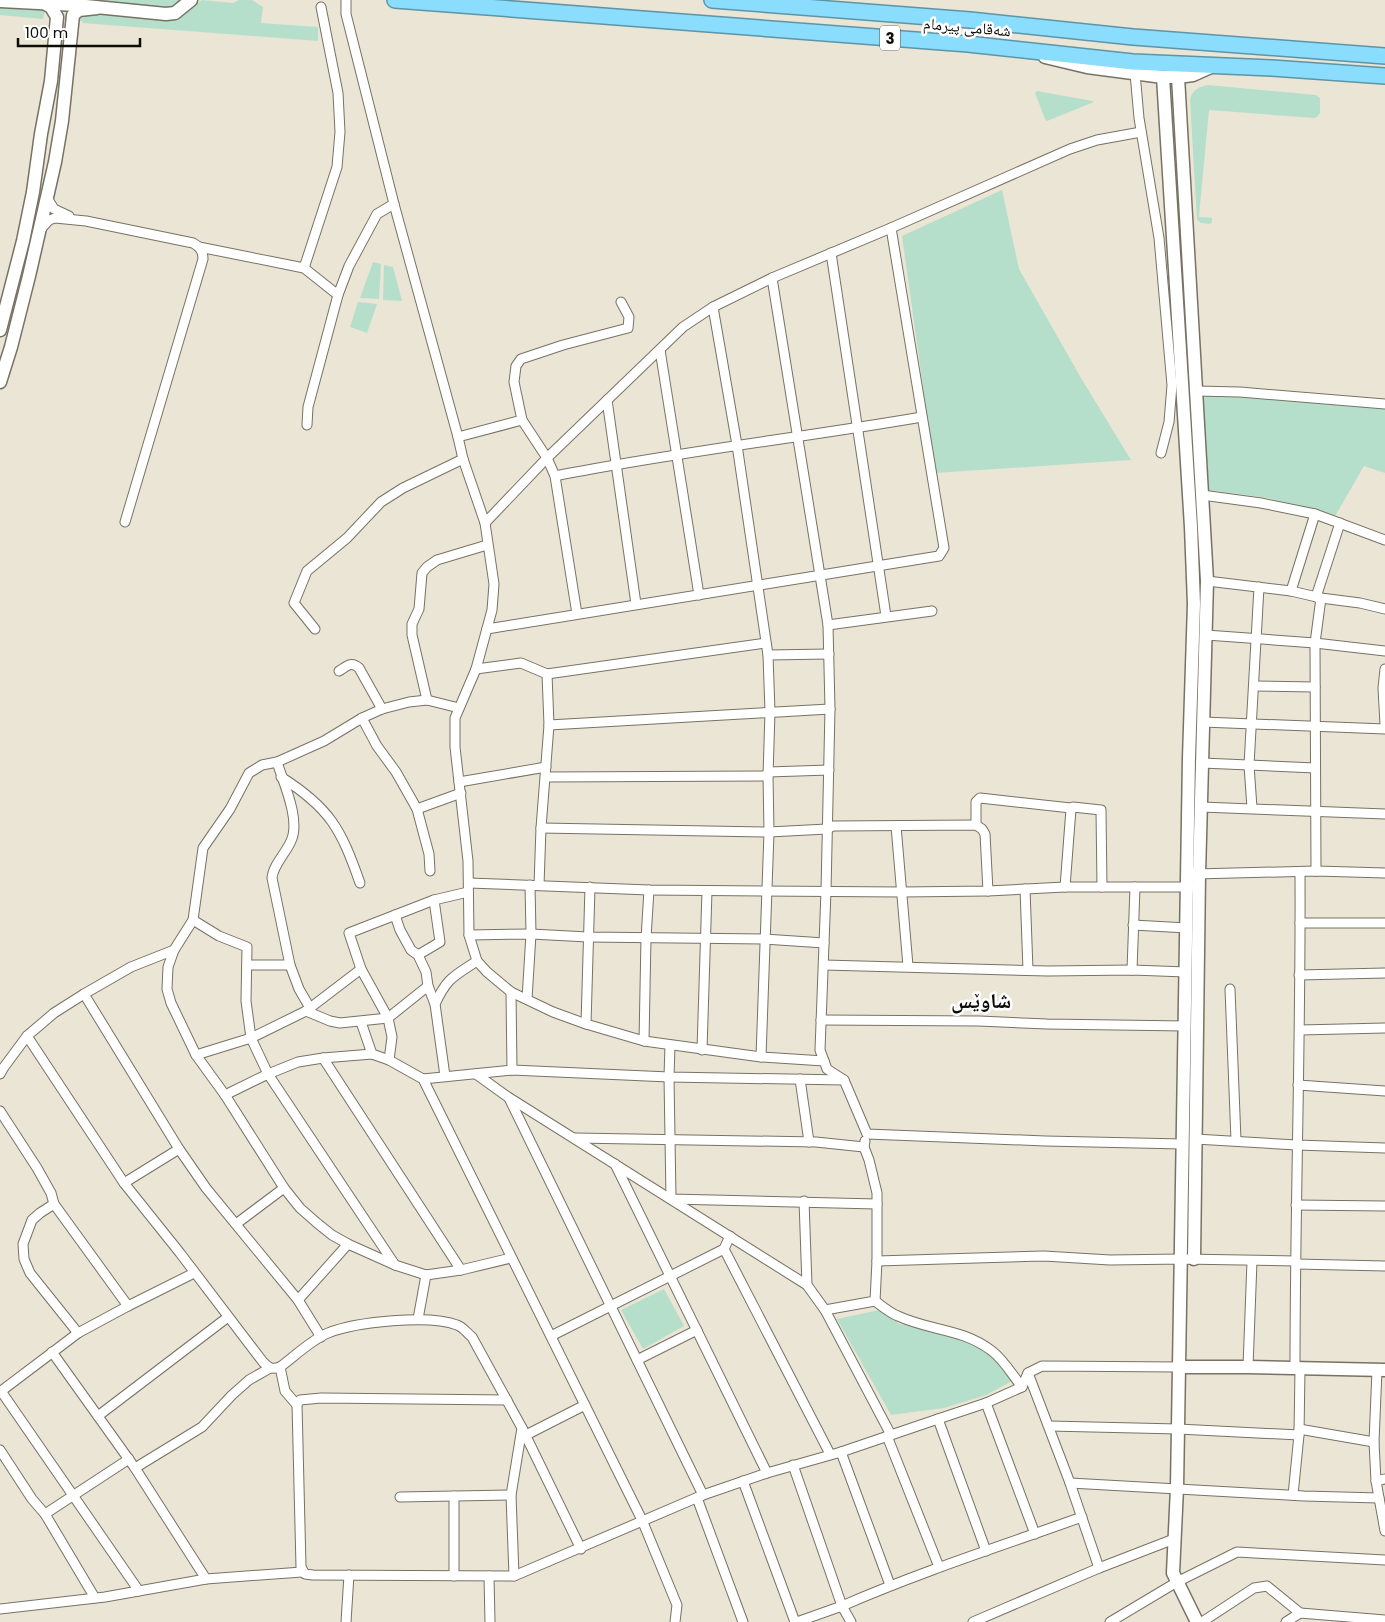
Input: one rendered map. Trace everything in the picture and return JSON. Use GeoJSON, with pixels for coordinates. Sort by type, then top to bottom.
{"type":"FeatureCollection","features":[{"type":"Feature","properties":{"kind":"highway","name":"شەقامی پیرمام"},"geometry":{"type":"LineString","coordinates":[[395,0],[968,44],[1133,62],[1272,68],[1385,76]]}},
{"type":"Feature","properties":{"kind":"highway","name":"شەقامی پیرمام"},"geometry":{"type":"LineString","coordinates":[[712,0],[970,20],[1133,37],[1385,56]]}},
{"type":"Feature","properties":{"kind":"street"},"geometry":{"type":"LineString","coordinates":[[0,1],[76,5],[166,14],[174,13],[191,0]]}},
{"type":"Feature","properties":{"kind":"street"},"geometry":{"type":"LineString","coordinates":[[346,0],[346,14],[394,204],[458,436],[462,459],[485,523],[494,584],[492,610],[476,669],[455,718],[455,747],[468,861],[469,935],[477,961],[511,992],[553,1012],[644,1041],[761,1057],[824,1061]]}},
{"type":"Feature","properties":{"kind":"street"},"geometry":{"type":"LineString","coordinates":[[0,330],[23,241],[51,81],[58,22],[54,10],[44,3]]}},
{"type":"Feature","properties":{"kind":"street"},"geometry":{"type":"LineString","coordinates":[[304,268],[337,166],[340,132],[338,92],[321,6]]}},
{"type":"Feature","properties":{"kind":"street"},"geometry":{"type":"LineString","coordinates":[[0,382],[11,347],[52,174],[62,121],[73,15],[79,10],[96,8]]}},
{"type":"Feature","properties":{"kind":"street"},"geometry":{"type":"LineString","coordinates":[[1032,51],[1072,64],[1163,77],[1178,77],[1200,73],[1213,66]]}},
{"type":"Feature","properties":{"kind":"street"},"geometry":{"type":"LineString","coordinates":[[1135,74],[1141,132],[1159,238],[1172,385],[1169,422],[1161,453]]}},
{"type":"Feature","properties":{"kind":"street"},"geometry":{"type":"LineString","coordinates":[[1163,77],[1198,527],[1207,581],[1201,807],[1193,874]]}},
{"type":"Feature","properties":{"kind":"street"},"geometry":{"type":"LineString","coordinates":[[1178,77],[1179,125],[1202,495],[1198,527],[1194,604],[1193,887],[1195,1139],[1180,1367],[1178,1488],[1173,1573],[1197,1622]]}},
{"type":"Feature","properties":{"kind":"street"},"geometry":{"type":"LineString","coordinates":[[44,119],[50,129],[55,129],[63,105]]}},
{"type":"Feature","properties":{"kind":"street"},"geometry":{"type":"LineString","coordinates":[[485,523],[547,458],[682,327],[713,306],[772,278],[1070,149],[1105,138],[1141,132]]}},
{"type":"Feature","properties":{"kind":"street"},"geometry":{"type":"LineString","coordinates":[[36,169],[44,144],[46,140],[50,140],[54,146],[52,174]]}},
{"type":"Feature","properties":{"kind":"street"},"geometry":{"type":"LineString","coordinates":[[46,198],[56,211],[86,221]]}},
{"type":"Feature","properties":{"kind":"street"},"geometry":{"type":"LineString","coordinates":[[307,426],[308,407],[338,295],[349,266],[377,214],[394,204]]}},
{"type":"Feature","properties":{"kind":"street"},"geometry":{"type":"LineString","coordinates":[[40,230],[49,220],[56,218],[86,221],[194,244],[199,247],[304,268],[338,295]]}},
{"type":"Feature","properties":{"kind":"street"},"geometry":{"type":"LineString","coordinates":[[487,629],[939,556],[944,548],[891,228]]}},
{"type":"Feature","properties":{"kind":"street"},"geometry":{"type":"LineString","coordinates":[[124,522],[203,259],[203,253],[199,247]]}},
{"type":"Feature","properties":{"kind":"street"},"geometry":{"type":"LineString","coordinates":[[831,253],[886,616]]}},
{"type":"Feature","properties":{"kind":"street"},"geometry":{"type":"LineString","coordinates":[[772,278],[828,625],[829,770],[820,1050],[827,1069],[844,1080],[867,1134],[864,1147],[870,1160],[877,1193],[875,1301]]}},
{"type":"Feature","properties":{"kind":"street"},"geometry":{"type":"LineString","coordinates":[[577,614],[555,476],[547,458],[522,420],[514,382],[516,366],[521,359],[563,345],[628,328],[628,317],[621,302]]}},
{"type":"Feature","properties":{"kind":"street"},"geometry":{"type":"LineString","coordinates":[[713,306],[737,445],[768,655],[770,712],[769,832],[761,1057]]}},
{"type":"Feature","properties":{"kind":"street"},"geometry":{"type":"LineString","coordinates":[[660,350],[699,595]]}},
{"type":"Feature","properties":{"kind":"street"},"geometry":{"type":"LineString","coordinates":[[1196,391],[1240,392],[1385,404]]}},
{"type":"Feature","properties":{"kind":"street"},"geometry":{"type":"LineString","coordinates":[[607,400],[636,604]]}},
{"type":"Feature","properties":{"kind":"street"},"geometry":{"type":"LineString","coordinates":[[555,476],[616,464],[922,417]]}},
{"type":"Feature","properties":{"kind":"street"},"geometry":{"type":"LineString","coordinates":[[458,436],[522,420]]}},
{"type":"Feature","properties":{"kind":"street"},"geometry":{"type":"LineString","coordinates":[[315,630],[294,603],[307,571],[347,538],[381,502],[403,488],[462,459]]}},
{"type":"Feature","properties":{"kind":"street"},"geometry":{"type":"LineString","coordinates":[[1202,495],[1261,503],[1315,514],[1385,540]]}},
{"type":"Feature","properties":{"kind":"street"},"geometry":{"type":"LineString","coordinates":[[1291,591],[1315,514]]}},
{"type":"Feature","properties":{"kind":"street"},"geometry":{"type":"LineString","coordinates":[[1316,871],[1315,643],[1318,597],[1340,523]]}},
{"type":"Feature","properties":{"kind":"street"},"geometry":{"type":"LineString","coordinates":[[427,700],[412,635],[412,624],[419,609],[422,573],[437,560],[488,545]]}},
{"type":"Feature","properties":{"kind":"street"},"geometry":{"type":"LineString","coordinates":[[1207,581],[1291,591],[1385,608]]}},
{"type":"Feature","properties":{"kind":"street"},"geometry":{"type":"LineString","coordinates":[[1252,808],[1251,724],[1259,587]]}},
{"type":"Feature","properties":{"kind":"street"},"geometry":{"type":"LineString","coordinates":[[828,625],[932,611]]}},
{"type":"Feature","properties":{"kind":"street"},"geometry":{"type":"LineString","coordinates":[[1206,635],[1315,643],[1385,651]]}},
{"type":"Feature","properties":{"kind":"street"},"geometry":{"type":"LineString","coordinates":[[476,669],[521,663],[547,674],[766,643]]}},
{"type":"Feature","properties":{"kind":"street"},"geometry":{"type":"LineString","coordinates":[[768,655],[829,654]]}},
{"type":"Feature","properties":{"kind":"street"},"geometry":{"type":"LineString","coordinates":[[340,670],[350,664],[359,668],[382,709]]}},
{"type":"Feature","properties":{"kind":"street"},"geometry":{"type":"LineString","coordinates":[[1385,668],[1383,688],[1385,725]]}},
{"type":"Feature","properties":{"kind":"street"},"geometry":{"type":"LineString","coordinates":[[527,999],[535,885],[546,777],[549,724],[547,674]]}},
{"type":"Feature","properties":{"kind":"street"},"geometry":{"type":"LineString","coordinates":[[1254,686],[1315,687]]}},
{"type":"Feature","properties":{"kind":"street"},"geometry":{"type":"LineString","coordinates":[[459,708],[427,700],[409,702],[382,709],[362,718],[324,741],[277,762],[262,765],[249,773],[230,809],[203,848],[193,920],[174,950],[168,967],[167,989],[171,1003],[196,1055],[225,1095],[284,1188],[300,1208],[317,1223],[348,1244],[395,1266],[426,1275],[461,1270],[511,1258]]}},
{"type":"Feature","properties":{"kind":"street"},"geometry":{"type":"LineString","coordinates":[[549,724],[830,709]]}},
{"type":"Feature","properties":{"kind":"street"},"geometry":{"type":"LineString","coordinates":[[362,718],[377,746],[396,772],[417,809],[428,854],[430,871]]}},
{"type":"Feature","properties":{"kind":"street"},"geometry":{"type":"LineString","coordinates":[[1203,722],[1385,729]]}},
{"type":"Feature","properties":{"kind":"street"},"geometry":{"type":"LineString","coordinates":[[277,762],[294,820],[293,837],[285,853],[276,864],[272,872],[272,878],[290,965],[308,1009],[330,1021],[360,1022],[388,1018],[428,986]]}},
{"type":"Feature","properties":{"kind":"street"},"geometry":{"type":"LineString","coordinates":[[1202,763],[1315,768]]}},
{"type":"Feature","properties":{"kind":"street"},"geometry":{"type":"LineString","coordinates":[[459,782],[546,767]]}},
{"type":"Feature","properties":{"kind":"street"},"geometry":{"type":"LineString","coordinates":[[546,777],[768,774],[829,770]]}},
{"type":"Feature","properties":{"kind":"street"},"geometry":{"type":"LineString","coordinates":[[281,777],[303,791],[331,818],[350,853],[360,882]]}},
{"type":"Feature","properties":{"kind":"street"},"geometry":{"type":"LineString","coordinates":[[417,809],[460,793]]}},
{"type":"Feature","properties":{"kind":"street"},"geometry":{"type":"LineString","coordinates":[[976,825],[976,802],[980,798],[1101,810],[1102,887]]}},
{"type":"Feature","properties":{"kind":"street"},"geometry":{"type":"LineString","coordinates":[[1201,807],[1385,814]]}},
{"type":"Feature","properties":{"kind":"street"},"geometry":{"type":"LineString","coordinates":[[1065,888],[1069,822],[1072,808]]}},
{"type":"Feature","properties":{"kind":"street"},"geometry":{"type":"LineString","coordinates":[[541,828],[769,832],[827,829],[833,826],[976,825],[985,834],[988,891]]}},
{"type":"Feature","properties":{"kind":"street"},"geometry":{"type":"LineString","coordinates":[[896,826],[908,966]]}},
{"type":"Feature","properties":{"kind":"street"},"geometry":{"type":"LineString","coordinates":[[1193,874],[1316,871],[1385,874]]}},
{"type":"Feature","properties":{"kind":"street"},"geometry":{"type":"LineString","coordinates":[[1292,1495],[1299,1432],[1296,1205],[1300,1030],[1300,872]]}},
{"type":"Feature","properties":{"kind":"street"},"geometry":{"type":"LineString","coordinates":[[389,1060],[392,1037],[388,1018],[361,969],[349,933],[468,888],[535,885],[649,890],[902,892],[1102,887],[1193,887]]}},
{"type":"Feature","properties":{"kind":"street"},"geometry":{"type":"LineString","coordinates":[[586,1024],[590,887]]}},
{"type":"Feature","properties":{"kind":"street"},"geometry":{"type":"LineString","coordinates":[[1132,970],[1135,887]]}},
{"type":"Feature","properties":{"kind":"street"},"geometry":{"type":"LineString","coordinates":[[1188,1259],[1183,1144],[1186,928],[1193,887]]}},
{"type":"Feature","properties":{"kind":"street"},"geometry":{"type":"LineString","coordinates":[[1024,889],[1028,970]]}},
{"type":"Feature","properties":{"kind":"street"},"geometry":{"type":"LineString","coordinates":[[644,1041],[649,890]]}},
{"type":"Feature","properties":{"kind":"street"},"geometry":{"type":"LineString","coordinates":[[702,1050],[707,939],[707,890]]}},
{"type":"Feature","properties":{"kind":"street"},"geometry":{"type":"LineString","coordinates":[[418,955],[440,942],[434,900]]}},
{"type":"Feature","properties":{"kind":"street"},"geometry":{"type":"LineString","coordinates":[[395,916],[411,950],[418,955],[426,972],[428,986],[435,1004],[445,1076]]}},
{"type":"Feature","properties":{"kind":"street"},"geometry":{"type":"LineString","coordinates":[[193,920],[219,936],[247,947],[246,1001],[251,1038],[268,1074],[395,1266]]}},
{"type":"Feature","properties":{"kind":"street"},"geometry":{"type":"LineString","coordinates":[[1300,923],[1385,923]]}},
{"type":"Feature","properties":{"kind":"street"},"geometry":{"type":"LineString","coordinates":[[1133,925],[1186,928]]}},
{"type":"Feature","properties":{"kind":"street"},"geometry":{"type":"LineString","coordinates":[[469,935],[531,934],[824,943]]}},
{"type":"Feature","properties":{"kind":"street"},"geometry":{"type":"LineString","coordinates":[[0,1074],[27,1036],[54,1013],[131,967],[174,950]]}},
{"type":"Feature","properties":{"kind":"street"},"geometry":{"type":"LineString","coordinates":[[435,1004],[442,987],[451,978],[477,961]]}},
{"type":"Feature","properties":{"kind":"street"},"geometry":{"type":"LineString","coordinates":[[247,966],[290,965]]}},
{"type":"Feature","properties":{"kind":"street"},"geometry":{"type":"LineString","coordinates":[[824,965],[1186,972]]}},
{"type":"Feature","properties":{"kind":"street"},"geometry":{"type":"LineString","coordinates":[[196,1055],[251,1038],[308,1009],[361,969]]}},
{"type":"Feature","properties":{"kind":"street"},"geometry":{"type":"LineString","coordinates":[[1299,975],[1385,973]]}},
{"type":"Feature","properties":{"kind":"street"},"geometry":{"type":"LineString","coordinates":[[1230,990],[1236,1140]]}},
{"type":"Feature","properties":{"kind":"street"},"geometry":{"type":"LineString","coordinates":[[511,992],[512,1070]]}},
{"type":"Feature","properties":{"kind":"street"},"geometry":{"type":"LineString","coordinates":[[84,994],[178,1149],[298,1300],[321,1337]]}},
{"type":"Feature","properties":{"kind":"street"},"geometry":{"type":"LineString","coordinates":[[821,1020],[979,1020],[1047,1024],[1185,1026]]}},
{"type":"Feature","properties":{"kind":"street"},"geometry":{"type":"LineString","coordinates":[[360,1022],[372,1054]]}},
{"type":"Feature","properties":{"kind":"street"},"geometry":{"type":"LineString","coordinates":[[1300,1030],[1385,1028]]}},
{"type":"Feature","properties":{"kind":"street"},"geometry":{"type":"LineString","coordinates":[[27,1036],[124,1183],[263,1362],[270,1368]]}},
{"type":"Feature","properties":{"kind":"street"},"geometry":{"type":"LineString","coordinates":[[670,1045],[671,1199]]}},
{"type":"Feature","properties":{"kind":"street"},"geometry":{"type":"LineString","coordinates":[[225,1095],[298,1062],[372,1054],[389,1060],[423,1079],[642,1520],[677,1605],[675,1622]]}},
{"type":"Feature","properties":{"kind":"street"},"geometry":{"type":"LineString","coordinates":[[323,1058],[461,1270]]}},
{"type":"Feature","properties":{"kind":"street"},"geometry":{"type":"LineString","coordinates":[[423,1079],[512,1070],[669,1077],[844,1080]]}},
{"type":"Feature","properties":{"kind":"street"},"geometry":{"type":"LineString","coordinates":[[476,1074],[508,1097],[807,1285],[825,1310],[889,1435],[939,1567]]}},
{"type":"Feature","properties":{"kind":"street"},"geometry":{"type":"LineString","coordinates":[[800,1079],[809,1142]]}},
{"type":"Feature","properties":{"kind":"street"},"geometry":{"type":"LineString","coordinates":[[1298,1085],[1385,1091]]}},
{"type":"Feature","properties":{"kind":"street"},"geometry":{"type":"LineString","coordinates":[[508,1097],[637,1360],[700,1497],[743,1622]]}},
{"type":"Feature","properties":{"kind":"street"},"geometry":{"type":"LineString","coordinates":[[0,1111],[37,1168],[51,1193],[54,1204],[128,1306]]}},
{"type":"Feature","properties":{"kind":"street"},"geometry":{"type":"LineString","coordinates":[[867,1134],[1183,1144]]}},
{"type":"Feature","properties":{"kind":"street"},"geometry":{"type":"LineString","coordinates":[[574,1138],[809,1142],[864,1147]]}},
{"type":"Feature","properties":{"kind":"street"},"geometry":{"type":"LineString","coordinates":[[1195,1139],[1236,1140],[1297,1146],[1385,1148]]}},
{"type":"Feature","properties":{"kind":"street"},"geometry":{"type":"LineString","coordinates":[[124,1183],[178,1149]]}},
{"type":"Feature","properties":{"kind":"street"},"geometry":{"type":"LineString","coordinates":[[615,1164],[768,1473]]}},
{"type":"Feature","properties":{"kind":"street"},"geometry":{"type":"LineString","coordinates":[[236,1224],[284,1188]]}},
{"type":"Feature","properties":{"kind":"street"},"geometry":{"type":"LineString","coordinates":[[671,1199],[877,1204]]}},
{"type":"Feature","properties":{"kind":"street"},"geometry":{"type":"LineString","coordinates":[[804,1202],[807,1285]]}},
{"type":"Feature","properties":{"kind":"street"},"geometry":{"type":"LineString","coordinates":[[54,1204],[32,1220],[23,1244],[24,1259],[30,1274],[78,1333]]}},
{"type":"Feature","properties":{"kind":"street"},"geometry":{"type":"LineString","coordinates":[[1296,1205],[1385,1206]]}},
{"type":"Feature","properties":{"kind":"street"},"geometry":{"type":"LineString","coordinates":[[551,1336],[724,1250],[730,1236]]}},
{"type":"Feature","properties":{"kind":"street"},"geometry":{"type":"LineString","coordinates":[[298,1300],[348,1244]]}},
{"type":"Feature","properties":{"kind":"street"},"geometry":{"type":"LineString","coordinates":[[724,1250],[830,1454]]}},
{"type":"Feature","properties":{"kind":"street"},"geometry":{"type":"LineString","coordinates":[[877,1260],[1044,1256],[1110,1260],[1188,1259],[1385,1266]]}},
{"type":"Feature","properties":{"kind":"street"},"geometry":{"type":"LineString","coordinates":[[1248,1367],[1252,1261]]}},
{"type":"Feature","properties":{"kind":"street"},"geometry":{"type":"LineString","coordinates":[[139,1591],[1,1391],[78,1333],[194,1273]]}},
{"type":"Feature","properties":{"kind":"street"},"geometry":{"type":"LineString","coordinates":[[418,1320],[426,1275]]}},
{"type":"Feature","properties":{"kind":"street"},"geometry":{"type":"LineString","coordinates":[[825,1310],[875,1301],[896,1316],[975,1340],[994,1352],[1022,1387]]}},
{"type":"Feature","properties":{"kind":"street"},"geometry":{"type":"LineString","coordinates":[[98,1416],[228,1317]]}},
{"type":"Feature","properties":{"kind":"street"},"geometry":{"type":"LineString","coordinates":[[135,1468],[202,1427],[249,1380],[270,1368],[280,1367],[329,1333],[358,1325],[418,1320],[444,1321],[460,1325],[472,1337],[524,1431],[581,1548]]}},
{"type":"Feature","properties":{"kind":"street"},"geometry":{"type":"LineString","coordinates":[[637,1360],[697,1330]]}},
{"type":"Feature","properties":{"kind":"street"},"geometry":{"type":"LineString","coordinates":[[52,1352],[129,1459],[206,1579]]}},
{"type":"Feature","properties":{"kind":"street"},"geometry":{"type":"LineString","coordinates":[[0,1609],[95,1598],[206,1579],[302,1572],[313,1575],[514,1576],[642,1520],[743,1481],[841,1452],[986,1403],[1022,1387],[1028,1372],[1042,1366],[1381,1370],[1374,1442],[1380,1480],[1379,1498],[1385,1531]]}},
{"type":"Feature","properties":{"kind":"street"},"geometry":{"type":"LineString","coordinates":[[280,1367],[285,1391],[298,1405]]}},
{"type":"Feature","properties":{"kind":"street"},"geometry":{"type":"LineString","coordinates":[[1028,1372],[1082,1517],[1098,1568]]}},
{"type":"Feature","properties":{"kind":"street"},"geometry":{"type":"LineString","coordinates":[[302,1572],[298,1405],[300,1400],[306,1398],[506,1400]]}},
{"type":"Feature","properties":{"kind":"street"},"geometry":{"type":"LineString","coordinates":[[986,1403],[1035,1534]]}},
{"type":"Feature","properties":{"kind":"street"},"geometry":{"type":"LineString","coordinates":[[524,1431],[585,1405]]}},
{"type":"Feature","properties":{"kind":"street"},"geometry":{"type":"LineString","coordinates":[[938,1420],[986,1551]]}},
{"type":"Feature","properties":{"kind":"street"},"geometry":{"type":"LineString","coordinates":[[1049,1426],[1299,1432],[1374,1442]]}},
{"type":"Feature","properties":{"kind":"street"},"geometry":{"type":"LineString","coordinates":[[514,1576],[511,1495],[524,1431]]}},
{"type":"Feature","properties":{"kind":"street"},"geometry":{"type":"LineString","coordinates":[[0,1450],[32,1499],[45,1514],[95,1598]]}},
{"type":"Feature","properties":{"kind":"street"},"geometry":{"type":"LineString","coordinates":[[841,1452],[890,1585]]}},
{"type":"Feature","properties":{"kind":"street"},"geometry":{"type":"LineString","coordinates":[[45,1514],[129,1459]]}},
{"type":"Feature","properties":{"kind":"street"},"geometry":{"type":"LineString","coordinates":[[793,1465],[842,1606],[851,1622]]}},
{"type":"Feature","properties":{"kind":"street"},"geometry":{"type":"LineString","coordinates":[[743,1481],[796,1622],[842,1606],[890,1585],[939,1567],[1082,1517]]}},
{"type":"Feature","properties":{"kind":"street"},"geometry":{"type":"LineString","coordinates":[[1070,1484],[1379,1498]]}},
{"type":"Feature","properties":{"kind":"street"},"geometry":{"type":"LineString","coordinates":[[400,1497],[511,1495]]}},
{"type":"Feature","properties":{"kind":"street"},"geometry":{"type":"LineString","coordinates":[[454,1496],[454,1576]]}},
{"type":"Feature","properties":{"kind":"street"},"geometry":{"type":"LineString","coordinates":[[973,1622],[1098,1568],[1174,1539]]}},
{"type":"Feature","properties":{"kind":"street"},"geometry":{"type":"LineString","coordinates":[[1110,1622],[1177,1582],[1237,1552],[1385,1560]]}},
{"type":"Feature","properties":{"kind":"street"},"geometry":{"type":"LineString","coordinates":[[346,1622],[349,1575]]}},
{"type":"Feature","properties":{"kind":"street"},"geometry":{"type":"LineString","coordinates":[[489,1576],[490,1622]]}},
{"type":"Feature","properties":{"kind":"street"},"geometry":{"type":"LineString","coordinates":[[1202,1622],[1254,1588],[1267,1586],[1300,1613],[1353,1620],[1385,1620]]}},
{"type":"Feature","properties":{"kind":"street"},"geometry":{"type":"LineString","coordinates":[[1286,1622],[1300,1613]]}},
{"type":"Feature","properties":{"kind":"green space"},"geometry":{"type":"Polygon","coordinates":[[[59,0],[182,0],[170,8],[59,0]]]}},
{"type":"Feature","properties":{"kind":"green space"},"geometry":{"type":"Polygon","coordinates":[[[202,0],[233,3],[239,0],[252,0],[263,7],[261,23],[318,27],[318,41],[83,23],[79,21],[85,12],[176,19],[202,0]]]}},
{"type":"Feature","properties":{"kind":"green space"},"geometry":{"type":"Polygon","coordinates":[[[0,6],[45,10],[43,19],[0,15],[0,6]]]}},
{"type":"Feature","properties":{"kind":"green space"},"geometry":{"type":"Polygon","coordinates":[[[1208,85],[1316,95],[1320,98],[1320,113],[1314,118],[1209,110],[1199,216],[1212,218],[1210,224],[1201,223],[1197,220],[1190,100],[1196,90],[1208,85]]]}},
{"type":"Feature","properties":{"kind":"green space"},"geometry":{"type":"Polygon","coordinates":[[[1037,91],[1094,102],[1047,121],[1035,93],[1037,91]]]}},
{"type":"Feature","properties":{"kind":"green space"},"geometry":{"type":"Polygon","coordinates":[[[1002,190],[1019,269],[1081,378],[1131,460],[935,473],[902,236],[1002,190]]]}},
{"type":"Feature","properties":{"kind":"green space"},"geometry":{"type":"Polygon","coordinates":[[[373,262],[381,264],[379,299],[360,298],[373,262]]]}},
{"type":"Feature","properties":{"kind":"green space"},"geometry":{"type":"Polygon","coordinates":[[[384,265],[393,267],[402,301],[383,300],[384,265]]]}},
{"type":"Feature","properties":{"kind":"green space"},"geometry":{"type":"Polygon","coordinates":[[[358,302],[377,304],[367,333],[350,327],[358,302]]]}},
{"type":"Feature","properties":{"kind":"green space"},"geometry":{"type":"Polygon","coordinates":[[[1196,391],[1385,409],[1385,473],[1364,466],[1334,518],[1268,498],[1202,489],[1196,391]]]}},
{"type":"Feature","properties":{"kind":"green space"},"geometry":{"type":"Polygon","coordinates":[[[664,1289],[684,1326],[643,1349],[621,1310],[664,1289]]]}},
{"type":"Feature","properties":{"kind":"green space"},"geometry":{"type":"Polygon","coordinates":[[[879,1310],[900,1324],[958,1336],[998,1360],[1014,1380],[986,1395],[944,1408],[891,1415],[837,1319],[879,1310]]]}},
{"type":"Feature","properties":{"kind":"district","name":"شاوێس"},"geometry":{"type":"Point","coordinates":[981,1000]}}]}
